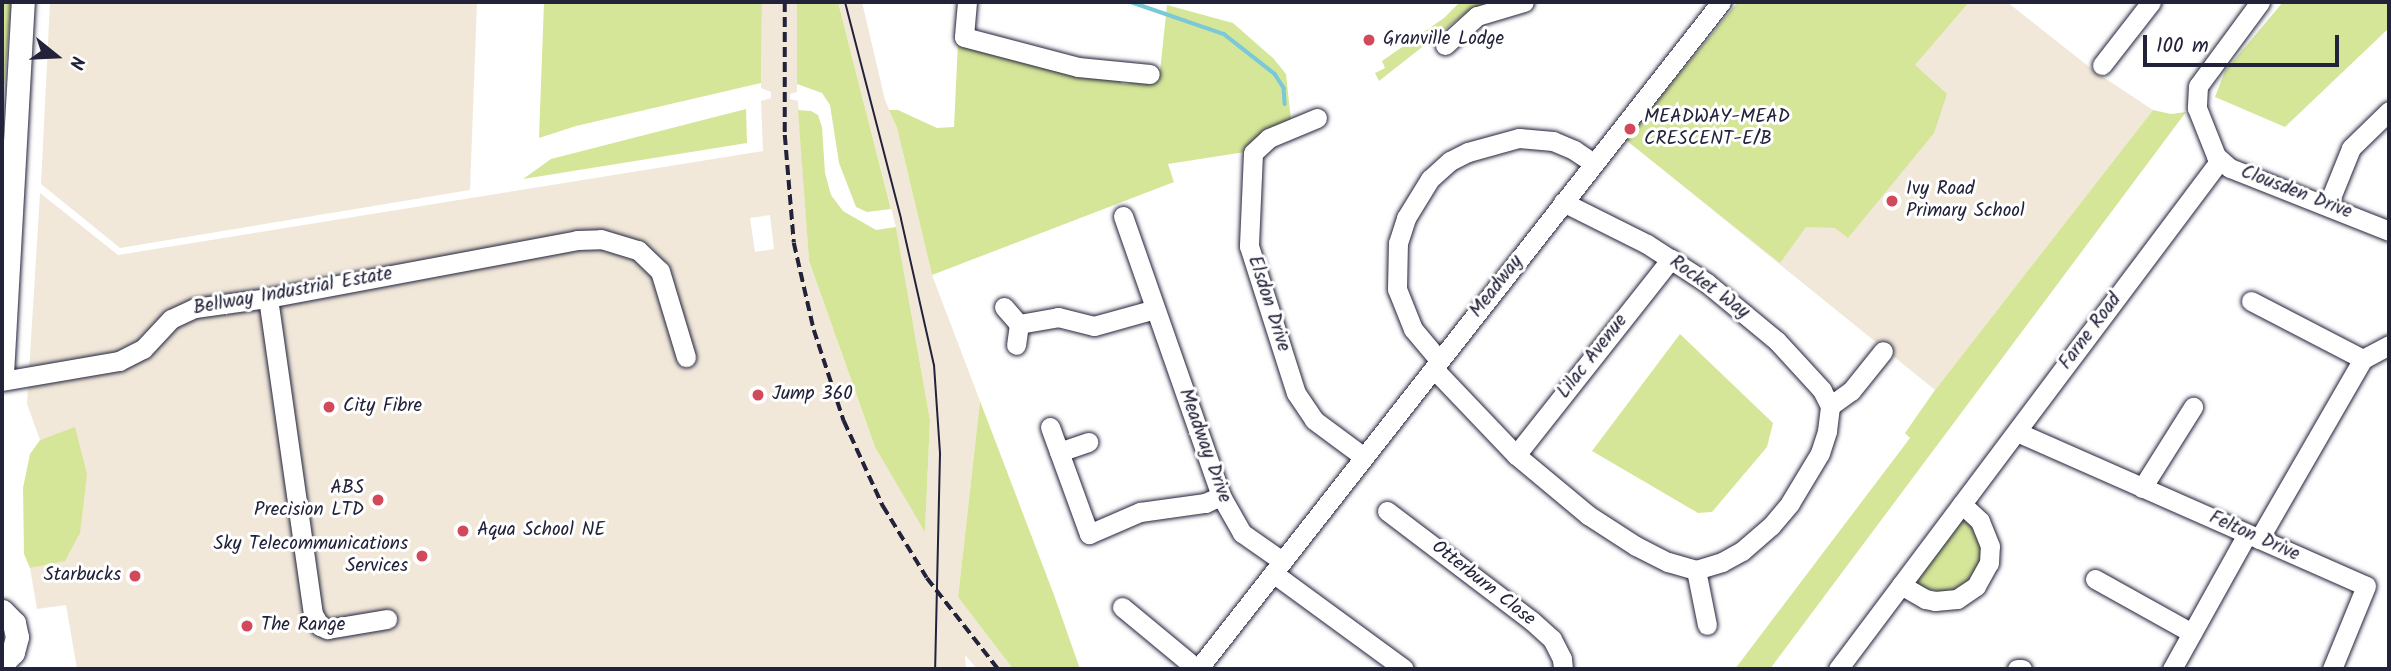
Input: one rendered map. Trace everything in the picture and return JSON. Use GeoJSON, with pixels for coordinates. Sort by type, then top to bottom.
{"type":"FeatureCollection","features":[{"type":"Feature","properties":{"kind":"main road"},"geometry":{"type":"LineString","coordinates":[[2,374],[23,2]]}},
{"type":"Feature","properties":{"kind":"main road"},"geometry":{"type":"LineString","coordinates":[[3,606],[17,629],[11,662]]}},
{"type":"Feature","properties":{"kind":"street"},"geometry":{"type":"LineString","coordinates":[[967,2],[964,37],[1127,77],[1150,74]]}},
{"type":"Feature","properties":{"kind":"street"},"geometry":{"type":"LineString","coordinates":[[1445,45],[1477,16],[1524,2]]}},
{"type":"Feature","properties":{"kind":"street","name":"Meadway"},"geometry":{"type":"LineString","coordinates":[[1122,607],[1197,669],[1721,2]]}},
{"type":"Feature","properties":{"kind":"street","name":"Clousden Drive"},"geometry":{"type":"LineString","coordinates":[[2260,2],[2197,86],[2197,108],[2220,160],[2236,170],[2389,231]]}},
{"type":"Feature","properties":{"kind":"street"},"geometry":{"type":"LineString","coordinates":[[2102,65],[2145,4]]}},
{"type":"Feature","properties":{"kind":"street"},"geometry":{"type":"LineString","coordinates":[[2328,205],[2351,148],[2389,111]]}},
{"type":"Feature","properties":{"kind":"street","name":"Elsdon Drive"},"geometry":{"type":"LineString","coordinates":[[1317,118],[1269,138],[1253,153],[1249,246],[1296,393],[1314,420],[1364,457]]}},
{"type":"Feature","properties":{"kind":"street"},"geometry":{"type":"LineString","coordinates":[[1593,163],[1574,150],[1553,141],[1519,138],[1468,152],[1450,161],[1430,179],[1406,218],[1398,243],[1397,289],[1413,328],[1436,365],[1516,455],[1588,515],[1636,546],[1668,562],[1696,570],[1722,562],[1742,551],[1777,519],[1820,453],[1830,406],[1851,391],[1882,351]]}},
{"type":"Feature","properties":{"kind":"street","name":"Farne Road"},"geometry":{"type":"LineString","coordinates":[[1838,669],[2220,160]]}},
{"type":"Feature","properties":{"kind":"street","name":"Rocket Way"},"geometry":{"type":"LineString","coordinates":[[1563,202],[1671,259],[1707,283],[1777,341],[1822,390],[1830,406]]}},
{"type":"Feature","properties":{"kind":"street","name":"Meadway Drive"},"geometry":{"type":"LineString","coordinates":[[1123,216],[1221,496],[1242,533],[1278,567]]}},
{"type":"Feature","properties":{"kind":"street","name":"Bellway Industrial Estate"},"geometry":{"type":"LineString","coordinates":[[2,381],[119,361],[143,349],[183,312],[577,240],[601,239],[638,250],[660,271],[686,357]]}},
{"type":"Feature","properties":{"kind":"street","name":"Lilac Avenue"},"geometry":{"type":"LineString","coordinates":[[1516,455],[1671,259]]}},
{"type":"Feature","properties":{"kind":"street"},"geometry":{"type":"LineString","coordinates":[[268,298],[313,614],[320,626],[327,629],[387,619]]}},
{"type":"Feature","properties":{"kind":"street"},"geometry":{"type":"LineString","coordinates":[[2251,301],[2363,359]]}},
{"type":"Feature","properties":{"kind":"street"},"geometry":{"type":"LineString","coordinates":[[1004,306],[1020,324]]}},
{"type":"Feature","properties":{"kind":"street"},"geometry":{"type":"LineString","coordinates":[[1020,324],[1058,317],[1094,326],[1155,309]]}},
{"type":"Feature","properties":{"kind":"street"},"geometry":{"type":"LineString","coordinates":[[1016,345],[1020,324]]}},
{"type":"Feature","properties":{"kind":"street"},"geometry":{"type":"LineString","coordinates":[[2172,669],[2363,359],[2389,345]]}},
{"type":"Feature","properties":{"kind":"street"},"geometry":{"type":"LineString","coordinates":[[2142,488],[2192,407]]}},
{"type":"Feature","properties":{"kind":"street"},"geometry":{"type":"LineString","coordinates":[[1050,427],[1089,534],[1140,512],[1205,503],[1221,496]]}},
{"type":"Feature","properties":{"kind":"street","name":"Felton Drive"},"geometry":{"type":"LineString","coordinates":[[2017,432],[2366,586],[2332,669]]}},
{"type":"Feature","properties":{"kind":"street"},"geometry":{"type":"LineString","coordinates":[[1059,452],[1088,442]]}},
{"type":"Feature","properties":{"kind":"street"},"geometry":{"type":"LineString","coordinates":[[1901,585],[1925,600],[1935,601],[1957,599],[1976,586],[1989,564],[1990,545],[1980,521],[1962,505]]}},
{"type":"Feature","properties":{"kind":"street","name":"Otterburn Close"},"geometry":{"type":"LineString","coordinates":[[1387,511],[1532,621],[1552,639],[1562,659],[1563,669]]}},
{"type":"Feature","properties":{"kind":"street"},"geometry":{"type":"LineString","coordinates":[[1278,567],[1404,669]]}},
{"type":"Feature","properties":{"kind":"street"},"geometry":{"type":"LineString","coordinates":[[1696,570],[1706,625]]}},
{"type":"Feature","properties":{"kind":"street"},"geometry":{"type":"LineString","coordinates":[[2095,579],[2192,633]]}},
{"type":"Feature","properties":{"kind":"shaded area"},"geometry":{"type":"Polygon","coordinates":[[[50,2],[477,2],[470,190],[120,248],[41,184],[50,2]]]}},
{"type":"Feature","properties":{"kind":"shaded area"},"geometry":{"type":"Polygon","coordinates":[[[762,2],[797,2],[797,92],[790,94],[790,99],[798,101],[809,261],[875,447],[925,530],[930,420],[896,227],[838,2],[862,2],[885,100],[897,128],[932,275],[980,401],[958,597],[1013,669],[977,669],[965,655],[966,669],[77,669],[66,605],[37,609],[30,568],[65,560],[75,428],[40,440],[27,404],[40,193],[118,255],[763,151],[761,101],[771,98],[771,92],[761,88],[762,2]],[[770,215],[750,218],[755,252],[774,249],[770,215]]]}},
{"type":"Feature","properties":{"kind":"shaded area","name":"Ivy Road Primary School"},"geometry":{"type":"Polygon","coordinates":[[[1738,2],[2007,2],[2097,73],[2153,110],[1935,390],[1626,140],[1738,2]]]}},
{"type":"Feature","properties":{"kind":"green space"},"geometry":{"type":"Polygon","coordinates":[[[2,2],[11,2],[2,113],[2,2]]]}},
{"type":"Feature","properties":{"kind":"green space"},"geometry":{"type":"Polygon","coordinates":[[[544,2],[762,2],[761,83],[576,126],[539,138],[544,2]]]}},
{"type":"Feature","properties":{"kind":"green space"},"geometry":{"type":"Polygon","coordinates":[[[797,2],[838,2],[891,209],[867,212],[856,207],[839,163],[830,105],[822,93],[797,84],[797,2]]]}},
{"type":"Feature","properties":{"kind":"green space"},"geometry":{"type":"Polygon","coordinates":[[[1460,2],[1500,2],[1468,11],[1379,81],[1375,73],[1385,68],[1382,61],[1444,18],[1460,2]]]}},
{"type":"Feature","properties":{"kind":"green space"},"geometry":{"type":"Polygon","coordinates":[[[1738,2],[1969,2],[1915,65],[1947,94],[1934,133],[1848,238],[1835,228],[1806,227],[1780,263],[1626,140],[1738,2]]]}},
{"type":"Feature","properties":{"kind":"green space"},"geometry":{"type":"Polygon","coordinates":[[[2283,2],[2389,2],[2389,28],[2285,127],[2215,97],[2225,71],[2283,2]]]}},
{"type":"Feature","properties":{"kind":"green space"},"geometry":{"type":"Polygon","coordinates":[[[1167,5],[1233,23],[1273,58],[1286,74],[1291,120],[1245,152],[1168,164],[1174,182],[932,275],[897,128],[889,110],[898,110],[937,128],[954,127],[958,42],[1117,78],[1122,84],[1129,84],[1134,79],[1159,81],[1167,5]]]}},
{"type":"Feature","properties":{"kind":"green space"},"geometry":{"type":"Polygon","coordinates":[[[746,109],[747,143],[523,179],[551,159],[746,109]]]}},
{"type":"Feature","properties":{"kind":"green space"},"geometry":{"type":"Polygon","coordinates":[[[798,110],[811,111],[818,115],[822,127],[825,173],[831,195],[843,211],[876,230],[896,227],[930,420],[925,532],[875,447],[809,261],[798,110]]]}},
{"type":"Feature","properties":{"kind":"green space"},"geometry":{"type":"Polygon","coordinates":[[[2153,110],[2171,114],[2186,112],[1770,669],[1735,669],[1910,438],[1905,433],[1935,390],[2153,110]]]}},
{"type":"Feature","properties":{"kind":"green space"},"geometry":{"type":"Polygon","coordinates":[[[1680,334],[1773,423],[1767,447],[1712,512],[1698,513],[1592,451],[1680,334]]]}},
{"type":"Feature","properties":{"kind":"green space"},"geometry":{"type":"Polygon","coordinates":[[[980,401],[1080,669],[1013,669],[958,597],[980,401]]]}},
{"type":"Feature","properties":{"kind":"green space"},"geometry":{"type":"Polygon","coordinates":[[[75,427],[87,474],[80,533],[65,561],[30,568],[24,554],[23,488],[30,454],[40,440],[75,427]]]}},
{"type":"Feature","properties":{"kind":"green space"},"geometry":{"type":"Polygon","coordinates":[[[1961,521],[1970,521],[1981,540],[1981,560],[1972,578],[1953,590],[1943,592],[1920,587],[1916,578],[1961,521]]]}},
{"type":"Feature","properties":{"kind":"waterway"},"geometry":{"type":"LineString","coordinates":[[1131,2],[1224,34],[1275,74],[1284,88],[1285,104]]}},
{"type":"Feature","properties":{"kind":"tram line"},"geometry":{"type":"LineString","coordinates":[[845,2],[901,219],[934,365],[940,454],[935,669]]}},
{"type":"Feature","properties":{"kind":"railway"},"geometry":{"type":"LineString","coordinates":[[785,2],[785,135],[794,243],[814,330],[844,421],[883,506],[927,578],[998,669]]}},
{"type":"Feature","properties":{"kind":"place","name":"Granville Lodge"},"geometry":{"type":"Point","coordinates":[1369,40]}},
{"type":"Feature","properties":{"kind":"place","name":"MEADWAY-MEAD CRESCENT-E/B"},"geometry":{"type":"Point","coordinates":[1630,129]}},
{"type":"Feature","properties":{"kind":"place","name":"Ivy Road Primary School"},"geometry":{"type":"Point","coordinates":[1892,201]}},
{"type":"Feature","properties":{"kind":"place","name":"Jump 360"},"geometry":{"type":"Point","coordinates":[758,395]}},
{"type":"Feature","properties":{"kind":"place","name":"City Fibre"},"geometry":{"type":"Point","coordinates":[329,407]}},
{"type":"Feature","properties":{"kind":"place","name":"ABS Precision LTD"},"geometry":{"type":"Point","coordinates":[378,500]}},
{"type":"Feature","properties":{"kind":"place","name":"Aqua School NE"},"geometry":{"type":"Point","coordinates":[463,531]}},
{"type":"Feature","properties":{"kind":"place","name":"Sky Telecommunications Services"},"geometry":{"type":"Point","coordinates":[422,556]}},
{"type":"Feature","properties":{"kind":"place","name":"Starbucks"},"geometry":{"type":"Point","coordinates":[135,576]}},
{"type":"Feature","properties":{"kind":"place","name":"The Range"},"geometry":{"type":"Point","coordinates":[247,626]}}]}
